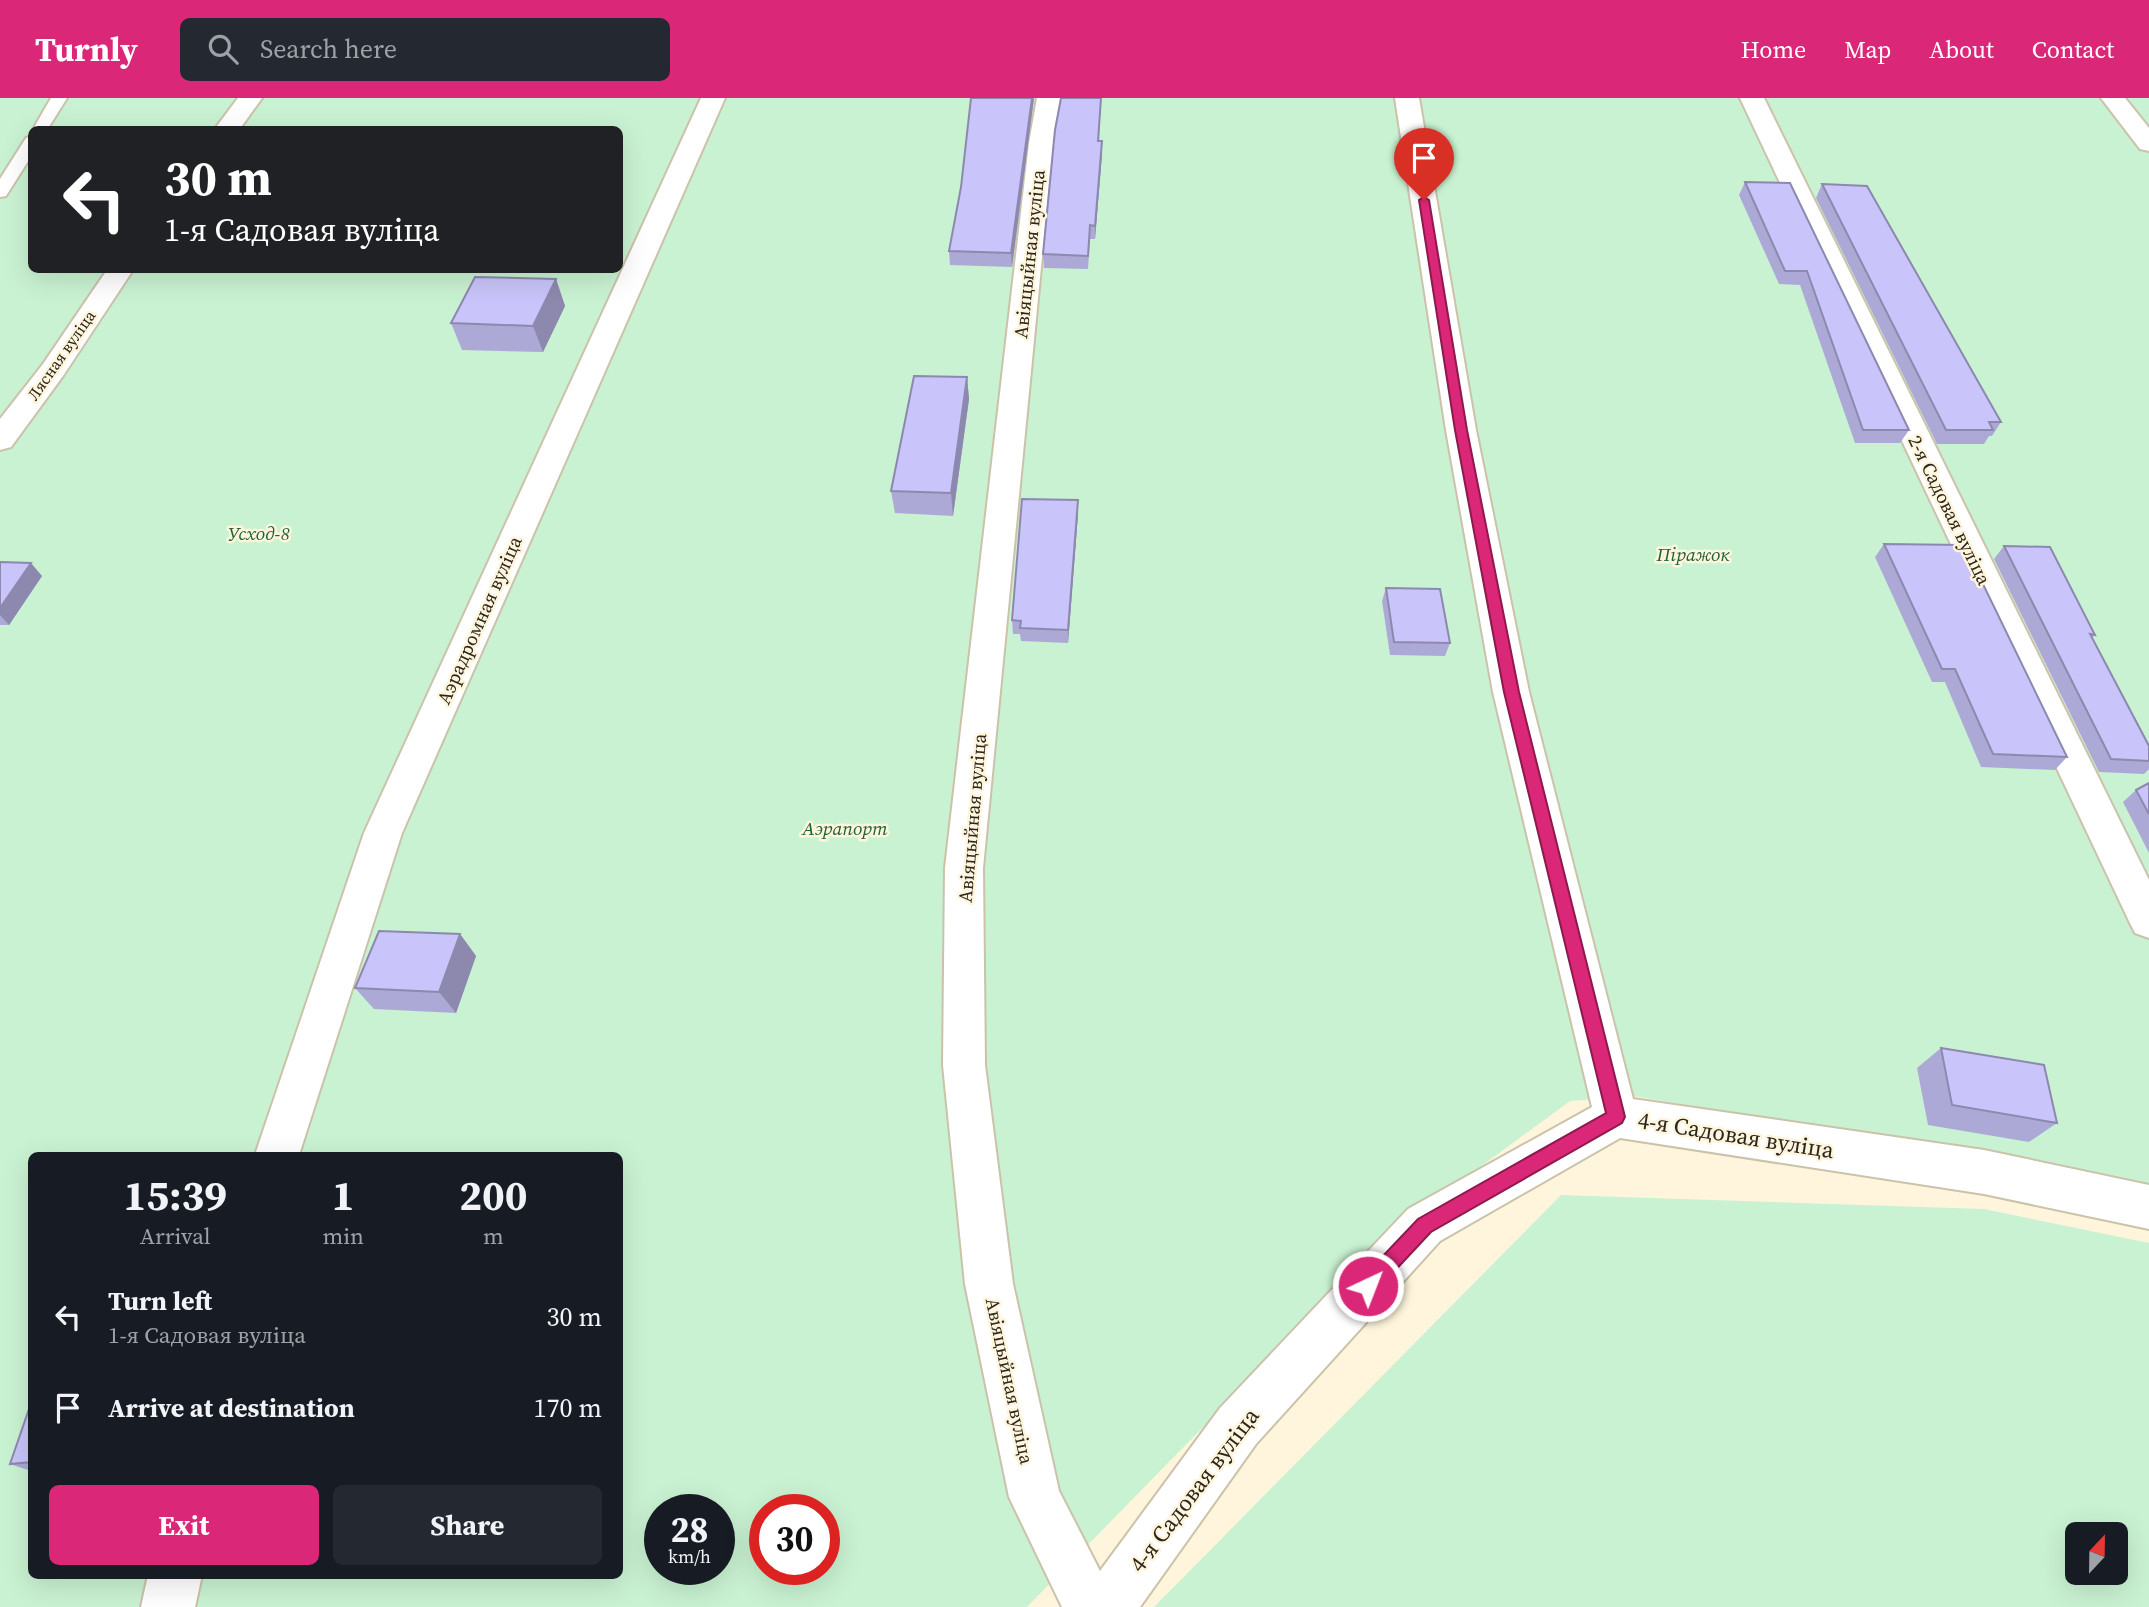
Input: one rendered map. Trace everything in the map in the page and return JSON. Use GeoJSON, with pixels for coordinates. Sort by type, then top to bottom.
{"type":"FeatureCollection","features":[{"type":"Feature","properties":{"kind":"street"},"geometry":{"type":"LineString","coordinates":[[229,126],[250,98]]}},
{"type":"Feature","properties":{"kind":"street","name":"Аэрадромная вуліца"},"geometry":{"type":"LineString","coordinates":[[278,1152],[383,833],[713,98]]}},
{"type":"Feature","properties":{"kind":"street","name":"Авіяцыйная вуліца"},"geometry":{"type":"LineString","coordinates":[[1049,98],[1041,143],[964,868],[964,1065],[989,1284],[1035,1497],[1090,1607]]}},
{"type":"Feature","properties":{"kind":"street"},"geometry":{"type":"LineString","coordinates":[[1407,98],[1461,430],[1511,692],[1616,1117]]}},
{"type":"Feature","properties":{"kind":"street","name":"2-я Садовая вуліца"},"geometry":{"type":"LineString","coordinates":[[1752,98],[2149,921]]}},
{"type":"Feature","properties":{"kind":"street"},"geometry":{"type":"LineString","coordinates":[[2113,98],[2149,144]]}},
{"type":"Feature","properties":{"kind":"street","name":"Лясная вуліца"},"geometry":{"type":"LineString","coordinates":[[0,440],[54,370],[118,273]]}},
{"type":"Feature","properties":{"kind":"street","name":"4-я Садовая вуліца"},"geometry":{"type":"LineString","coordinates":[[1107,1607],[1238,1426],[1424,1226],[1616,1117],[1984,1172],[2149,1207]]}},
{"type":"Feature","properties":{"kind":"street"},"geometry":{"type":"LineString","coordinates":[[168,1607],[174,1579]]}},
{"type":"Feature","properties":{"kind":"lane"},"geometry":{"type":"LineString","coordinates":[[42,126],[59,98]]}},
{"type":"Feature","properties":{"kind":"lane"},"geometry":{"type":"LineString","coordinates":[[0,192],[28,147]]}},
{"type":"Feature","properties":{"kind":"green space"},"geometry":{"type":"Polygon","coordinates":[[[0,98],[2149,98],[2149,1184],[1634,1096],[1570,1101],[1401,1225],[1027,1607],[0,1607],[0,98]]]}},
{"type":"Feature","properties":{"kind":"green space"},"geometry":{"type":"Polygon","coordinates":[[[1561,1195],[1984,1209],[2149,1243],[2149,1607],[1154,1607],[1561,1195]]]}},
{"type":"Feature","properties":{"kind":"building"},"geometry":{"type":"Polygon","coordinates":[[[971,98],[1032,98],[1011,253],[949,251],[961,187],[971,98]]]}},
{"type":"Feature","properties":{"kind":"building"},"geometry":{"type":"Polygon","coordinates":[[[1061,98],[1101,98],[1098,141],[1102,141],[1095,226],[1090,225],[1088,256],[1043,254],[1055,130],[1061,98]]]}},
{"type":"Feature","properties":{"kind":"building"},"geometry":{"type":"Polygon","coordinates":[[[1745,182],[1790,183],[1909,430],[1863,430],[1807,271],[1785,271],[1745,182]]]}},
{"type":"Feature","properties":{"kind":"building"},"geometry":{"type":"Polygon","coordinates":[[[1822,184],[1867,186],[2001,422],[1989,422],[1993,430],[1946,430],[1822,184]]]}},
{"type":"Feature","properties":{"kind":"building"},"geometry":{"type":"Polygon","coordinates":[[[475,277],[556,279],[533,326],[451,323],[475,277]]]}},
{"type":"Feature","properties":{"kind":"building"},"geometry":{"type":"Polygon","coordinates":[[[914,376],[967,377],[951,493],[891,491],[914,376]]]}},
{"type":"Feature","properties":{"kind":"building"},"geometry":{"type":"Polygon","coordinates":[[[1022,499],[1078,500],[1068,630],[1020,628],[1021,621],[1012,620],[1022,499]]]}},
{"type":"Feature","properties":{"kind":"building"},"geometry":{"type":"Polygon","coordinates":[[[1884,544],[1964,545],[2067,757],[1993,754],[1955,669],[1942,669],[1884,544]]]}},
{"type":"Feature","properties":{"kind":"building"},"geometry":{"type":"Polygon","coordinates":[[[2004,546],[2050,547],[2095,635],[2090,634],[2149,746],[2149,761],[2111,759],[2004,546]]]}},
{"type":"Feature","properties":{"kind":"building"},"geometry":{"type":"Polygon","coordinates":[[[0,562],[31,563],[0,608],[0,562]]]}},
{"type":"Feature","properties":{"kind":"building"},"geometry":{"type":"Polygon","coordinates":[[[1386,588],[1440,589],[1450,643],[1394,642],[1386,588]]]}},
{"type":"Feature","properties":{"kind":"building"},"geometry":{"type":"Polygon","coordinates":[[[2149,783],[2149,814],[2136,790],[2149,783]]]}},
{"type":"Feature","properties":{"kind":"building"},"geometry":{"type":"Polygon","coordinates":[[[379,931],[460,934],[439,992],[355,988],[379,931]]]}},
{"type":"Feature","properties":{"kind":"building"},"geometry":{"type":"Polygon","coordinates":[[[1941,1048],[2044,1065],[2057,1123],[1952,1105],[1941,1048]]]}},
{"type":"Feature","properties":{"kind":"building"},"geometry":{"type":"Polygon","coordinates":[[[28,1412],[28,1462],[10,1464],[28,1412]]]}},
{"type":"Feature","properties":{"kind":"route"},"geometry":{"type":"LineString","coordinates":[[1368,1286],[1424,1226],[1616,1117],[1511,692],[1461,430],[1424,200]]}},
{"type":"Feature","properties":{"kind":"park label","name":"Усход-8"},"geometry":{"type":"Point","coordinates":[259,533]}},
{"type":"Feature","properties":{"kind":"park label","name":"Піражок"},"geometry":{"type":"Point","coordinates":[1693,554]}},
{"type":"Feature","properties":{"kind":"park label","name":"Аэрапорт"},"geometry":{"type":"Point","coordinates":[845,828]}}]}
